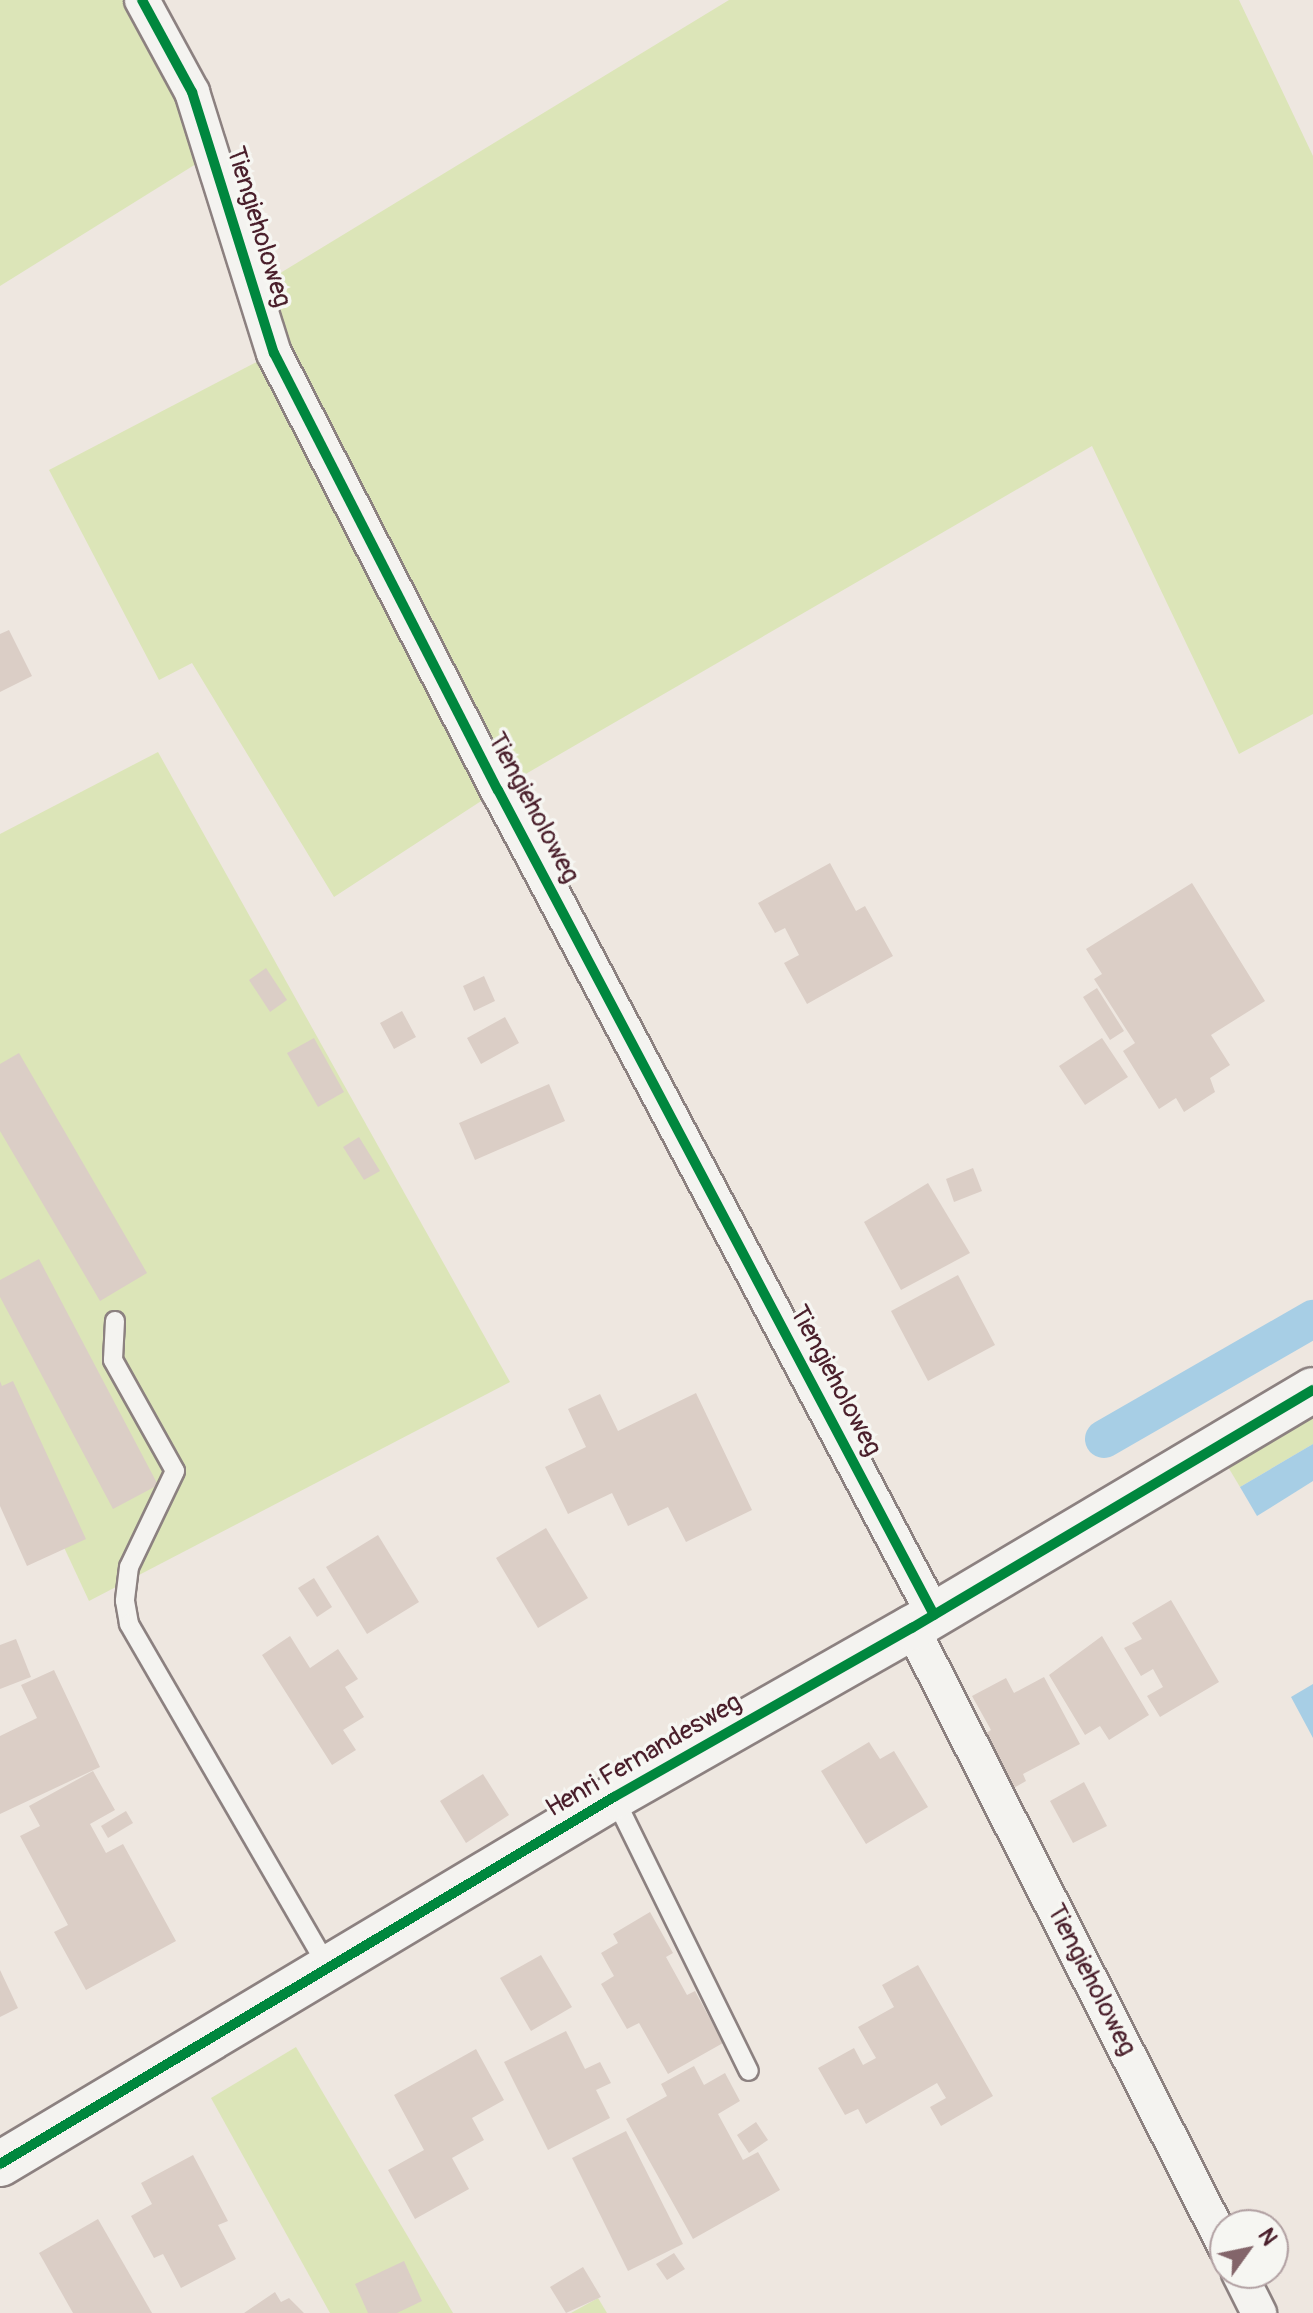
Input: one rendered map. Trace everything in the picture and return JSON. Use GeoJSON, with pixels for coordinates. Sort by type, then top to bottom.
{"type":"FeatureCollection","features":[{"type":"Feature","properties":{"kind":"street","name":"Tiengieholoweg"},"geometry":{"type":"LineString","coordinates":[[142,0],[192,92],[274,353],[923,1621],[1209,2213]]}},
{"type":"Feature","properties":{"kind":"street","name":"Henri Fernandesweg"},"geometry":{"type":"LineString","coordinates":[[0,2164],[614,1797],[923,1621],[1313,1390]]}},
{"type":"Feature","properties":{"kind":"street"},"geometry":{"type":"LineString","coordinates":[[1247,2289],[1259,2313]]}},
{"type":"Feature","properties":{"kind":"lane"},"geometry":{"type":"LineString","coordinates":[[115,1321],[113,1360],[175,1471],[129,1567],[125,1601],[129,1624],[329,1969]]}},
{"type":"Feature","properties":{"kind":"lane"},"geometry":{"type":"LineString","coordinates":[[614,1797],[749,2071]]}},
{"type":"Feature","properties":{"kind":"green space"},"geometry":{"type":"Polygon","coordinates":[[[0,0],[142,0],[212,154],[0,286],[0,0]]]}},
{"type":"Feature","properties":{"kind":"green space"},"geometry":{"type":"Polygon","coordinates":[[[729,0],[1239,0],[1313,156],[1313,714],[1239,754],[1092,446],[498,790],[334,897],[192,663],[159,680],[49,470],[274,353],[254,289],[729,0]]]}},
{"type":"Feature","properties":{"kind":"green space"},"geometry":{"type":"Polygon","coordinates":[[[158,752],[510,1382],[89,1601],[0,1410],[0,834],[158,752]]]}},
{"type":"Feature","properties":{"kind":"green space"},"geometry":{"type":"Polygon","coordinates":[[[1313,1412],[1313,1444],[1240,1487],[1225,1462],[1313,1412]]]}},
{"type":"Feature","properties":{"kind":"green space"},"geometry":{"type":"Polygon","coordinates":[[[296,2047],[453,2313],[330,2313],[211,2098],[296,2047]]]}},
{"type":"Feature","properties":{"kind":"green space"},"geometry":{"type":"Polygon","coordinates":[[[598,2298],[607,2313],[571,2313],[598,2298]]]}},
{"type":"Feature","properties":{"kind":"water"},"geometry":{"type":"Polygon","coordinates":[[[1313,1444],[1313,1481],[1257,1516],[1240,1487],[1313,1444]]]}},
{"type":"Feature","properties":{"kind":"water"},"geometry":{"type":"Polygon","coordinates":[[[1313,1684],[1313,1738],[1291,1697],[1313,1684]]]}},
{"type":"Feature","properties":{"kind":"building"},"geometry":{"type":"Polygon","coordinates":[[[9,630],[32,676],[0,692],[0,634],[9,630]]]}},
{"type":"Feature","properties":{"kind":"building"},"geometry":{"type":"Polygon","coordinates":[[[830,863],[856,911],[865,906],[893,956],[807,1004],[784,963],[799,955],[785,928],[775,933],[758,903],[830,863]]]}},
{"type":"Feature","properties":{"kind":"building"},"geometry":{"type":"Polygon","coordinates":[[[1192,883],[1265,1001],[1211,1035],[1230,1065],[1210,1078],[1215,1092],[1184,1112],[1176,1098],[1159,1109],[1123,1051],[1135,1043],[1094,979],[1102,974],[1086,949],[1192,883]]]}},
{"type":"Feature","properties":{"kind":"building"},"geometry":{"type":"Polygon","coordinates":[[[266,968],[287,1000],[270,1012],[249,980],[266,968]]]}},
{"type":"Feature","properties":{"kind":"building"},"geometry":{"type":"Polygon","coordinates":[[[484,976],[495,1001],[474,1011],[463,986],[484,976]]]}},
{"type":"Feature","properties":{"kind":"building"},"geometry":{"type":"Polygon","coordinates":[[[1097,988],[1124,1031],[1110,1040],[1083,997],[1097,988]]]}},
{"type":"Feature","properties":{"kind":"building"},"geometry":{"type":"Polygon","coordinates":[[[402,1011],[416,1037],[394,1049],[380,1023],[402,1011]]]}},
{"type":"Feature","properties":{"kind":"building"},"geometry":{"type":"Polygon","coordinates":[[[505,1017],[519,1043],[481,1064],[467,1038],[505,1017]]]}},
{"type":"Feature","properties":{"kind":"building"},"geometry":{"type":"Polygon","coordinates":[[[314,1038],[344,1092],[318,1107],[287,1053],[314,1038]]]}},
{"type":"Feature","properties":{"kind":"building"},"geometry":{"type":"Polygon","coordinates":[[[1102,1038],[1128,1077],[1085,1105],[1059,1066],[1102,1038]]]}},
{"type":"Feature","properties":{"kind":"building"},"geometry":{"type":"Polygon","coordinates":[[[19,1053],[147,1273],[100,1301],[0,1131],[0,1064],[19,1053]]]}},
{"type":"Feature","properties":{"kind":"building"},"geometry":{"type":"Polygon","coordinates":[[[549,1084],[565,1121],[475,1160],[459,1123],[549,1084]]]}},
{"type":"Feature","properties":{"kind":"building"},"geometry":{"type":"Polygon","coordinates":[[[359,1137],[380,1171],[364,1180],[343,1147],[359,1137]]]}},
{"type":"Feature","properties":{"kind":"building"},"geometry":{"type":"Polygon","coordinates":[[[973,1168],[982,1191],[954,1202],[946,1179],[973,1168]]]}},
{"type":"Feature","properties":{"kind":"building"},"geometry":{"type":"Polygon","coordinates":[[[928,1183],[970,1253],[901,1290],[864,1222],[928,1183]]]}},
{"type":"Feature","properties":{"kind":"building"},"geometry":{"type":"Polygon","coordinates":[[[39,1259],[158,1485],[113,1509],[0,1297],[0,1280],[39,1259]]]}},
{"type":"Feature","properties":{"kind":"building"},"geometry":{"type":"Polygon","coordinates":[[[958,1275],[995,1345],[928,1381],[891,1311],[958,1275]]]}},
{"type":"Feature","properties":{"kind":"building"},"geometry":{"type":"Polygon","coordinates":[[[0,1381],[2,1386],[13,1381],[86,1539],[27,1566],[0,1506],[0,1381]]]}},
{"type":"Feature","properties":{"kind":"building"},"geometry":{"type":"Polygon","coordinates":[[[696,1393],[752,1510],[686,1542],[668,1507],[628,1526],[612,1493],[568,1514],[545,1467],[586,1447],[568,1409],[600,1394],[618,1431],[696,1393]]]}},
{"type":"Feature","properties":{"kind":"building"},"geometry":{"type":"Polygon","coordinates":[[[546,1528],[588,1598],[538,1628],[496,1558],[546,1528]]]}},
{"type":"Feature","properties":{"kind":"building"},"geometry":{"type":"Polygon","coordinates":[[[378,1535],[419,1602],[367,1634],[326,1567],[378,1535]]]}},
{"type":"Feature","properties":{"kind":"building"},"geometry":{"type":"Polygon","coordinates":[[[314,1578],[332,1607],[317,1617],[298,1588],[314,1578]]]}},
{"type":"Feature","properties":{"kind":"building"},"geometry":{"type":"Polygon","coordinates":[[[1171,1600],[1219,1682],[1160,1717],[1147,1696],[1163,1687],[1153,1669],[1141,1676],[1124,1648],[1142,1639],[1132,1623],[1171,1600]]]}},
{"type":"Feature","properties":{"kind":"building"},"geometry":{"type":"Polygon","coordinates":[[[290,1636],[310,1668],[338,1649],[358,1679],[345,1687],[364,1717],[343,1730],[356,1750],[332,1765],[262,1655],[290,1636]]]}},
{"type":"Feature","properties":{"kind":"building"},"geometry":{"type":"Polygon","coordinates":[[[1102,1636],[1149,1715],[1109,1740],[1100,1726],[1085,1735],[1049,1675],[1102,1636]]]}},
{"type":"Feature","properties":{"kind":"building"},"geometry":{"type":"Polygon","coordinates":[[[16,1639],[31,1677],[0,1689],[0,1645],[16,1639]]]}},
{"type":"Feature","properties":{"kind":"building"},"geometry":{"type":"Polygon","coordinates":[[[54,1670],[100,1767],[0,1814],[0,1736],[37,1718],[21,1685],[54,1670]]]}},
{"type":"Feature","properties":{"kind":"building"},"geometry":{"type":"Polygon","coordinates":[[[1044,1677],[1080,1744],[1023,1774],[1026,1781],[1012,1789],[983,1735],[991,1730],[972,1696],[1006,1678],[1014,1693],[1044,1677]]]}},
{"type":"Feature","properties":{"kind":"building"},"geometry":{"type":"Polygon","coordinates":[[[869,1742],[880,1759],[894,1751],[928,1807],[866,1844],[821,1771],[869,1742]]]}},
{"type":"Feature","properties":{"kind":"building"},"geometry":{"type":"Polygon","coordinates":[[[93,1771],[115,1810],[90,1824],[106,1853],[123,1844],[176,1941],[86,1990],[54,1932],[68,1925],[20,1836],[40,1826],[29,1806],[93,1771]]]}},
{"type":"Feature","properties":{"kind":"building"},"geometry":{"type":"Polygon","coordinates":[[[483,1774],[509,1815],[466,1843],[440,1801],[483,1774]]]}},
{"type":"Feature","properties":{"kind":"building"},"geometry":{"type":"Polygon","coordinates":[[[1084,1782],[1107,1826],[1073,1843],[1050,1801],[1084,1782]]]}},
{"type":"Feature","properties":{"kind":"building"},"geometry":{"type":"Polygon","coordinates":[[[126,1811],[133,1823],[108,1838],[101,1826],[126,1811]]]}},
{"type":"Feature","properties":{"kind":"building"},"geometry":{"type":"Polygon","coordinates":[[[650,1912],[673,1953],[666,1957],[687,1995],[695,1991],[723,2043],[668,2074],[639,2023],[627,2029],[601,1984],[614,1976],[601,1953],[618,1943],[613,1934],[650,1912]]]}},
{"type":"Feature","properties":{"kind":"building"},"geometry":{"type":"Polygon","coordinates":[[[541,1955],[572,2007],[531,2031],[500,1978],[541,1955]]]}},
{"type":"Feature","properties":{"kind":"building"},"geometry":{"type":"Polygon","coordinates":[[[918,1965],[993,2096],[941,2126],[930,2107],[946,2098],[937,2083],[866,2124],[858,2109],[845,2115],[818,2068],[854,2048],[863,2065],[876,2058],[858,2027],[894,2007],[882,1985],[918,1965]]]}},
{"type":"Feature","properties":{"kind":"building"},"geometry":{"type":"Polygon","coordinates":[[[0,1970],[18,2008],[0,2017],[0,1970]]]}},
{"type":"Feature","properties":{"kind":"building"},"geometry":{"type":"Polygon","coordinates":[[[566,2031],[585,2069],[600,2062],[611,2083],[596,2090],[610,2118],[548,2150],[504,2062],[566,2031]]]}},
{"type":"Feature","properties":{"kind":"building"},"geometry":{"type":"Polygon","coordinates":[[[476,2049],[504,2100],[472,2118],[484,2140],[452,2158],[469,2189],[415,2219],[388,2170],[424,2150],[394,2095],[476,2049]]]}},
{"type":"Feature","properties":{"kind":"building"},"geometry":{"type":"Polygon","coordinates":[[[694,2066],[704,2085],[725,2073],[740,2101],[718,2114],[743,2160],[758,2152],[780,2190],[693,2239],[626,2119],[667,2096],[661,2084],[694,2066]]]}},
{"type":"Feature","properties":{"kind":"building"},"geometry":{"type":"Polygon","coordinates":[[[756,2122],[768,2140],[749,2153],[737,2135],[756,2122]]]}},
{"type":"Feature","properties":{"kind":"building"},"geometry":{"type":"Polygon","coordinates":[[[626,2131],[683,2244],[628,2271],[572,2158],[626,2131]]]}},
{"type":"Feature","properties":{"kind":"building"},"geometry":{"type":"Polygon","coordinates":[[[193,2155],[228,2221],[218,2225],[236,2259],[181,2288],[163,2254],[154,2258],[131,2216],[152,2204],[141,2183],[193,2155]]]}},
{"type":"Feature","properties":{"kind":"building"},"geometry":{"type":"Polygon","coordinates":[[[98,2219],[152,2313],[73,2313],[39,2253],[98,2219]]]}},
{"type":"Feature","properties":{"kind":"building"},"geometry":{"type":"Polygon","coordinates":[[[674,2253],[685,2269],[667,2280],[656,2264],[674,2253]]]}},
{"type":"Feature","properties":{"kind":"building"},"geometry":{"type":"Polygon","coordinates":[[[404,2261],[422,2301],[397,2313],[368,2313],[355,2284],[404,2261]]]}},
{"type":"Feature","properties":{"kind":"building"},"geometry":{"type":"Polygon","coordinates":[[[583,2267],[601,2297],[566,2313],[550,2287],[583,2267]]]}},
{"type":"Feature","properties":{"kind":"building"},"geometry":{"type":"Polygon","coordinates":[[[275,2292],[281,2302],[289,2298],[304,2313],[244,2313],[275,2292]]]}},
{"type":"Feature","properties":{"kind":"waterway"},"geometry":{"type":"LineString","coordinates":[[1104,1439],[1313,1319]]}},
{"type":"Feature","properties":{"kind":"cycle path"},"geometry":{"type":"LineString","coordinates":[[142,0],[192,92],[274,353],[498,790],[934,1615]]}},
{"type":"Feature","properties":{"kind":"cycle path"},"geometry":{"type":"LineString","coordinates":[[0,2164],[614,1797],[912,1628],[1313,1390]]}}]}
